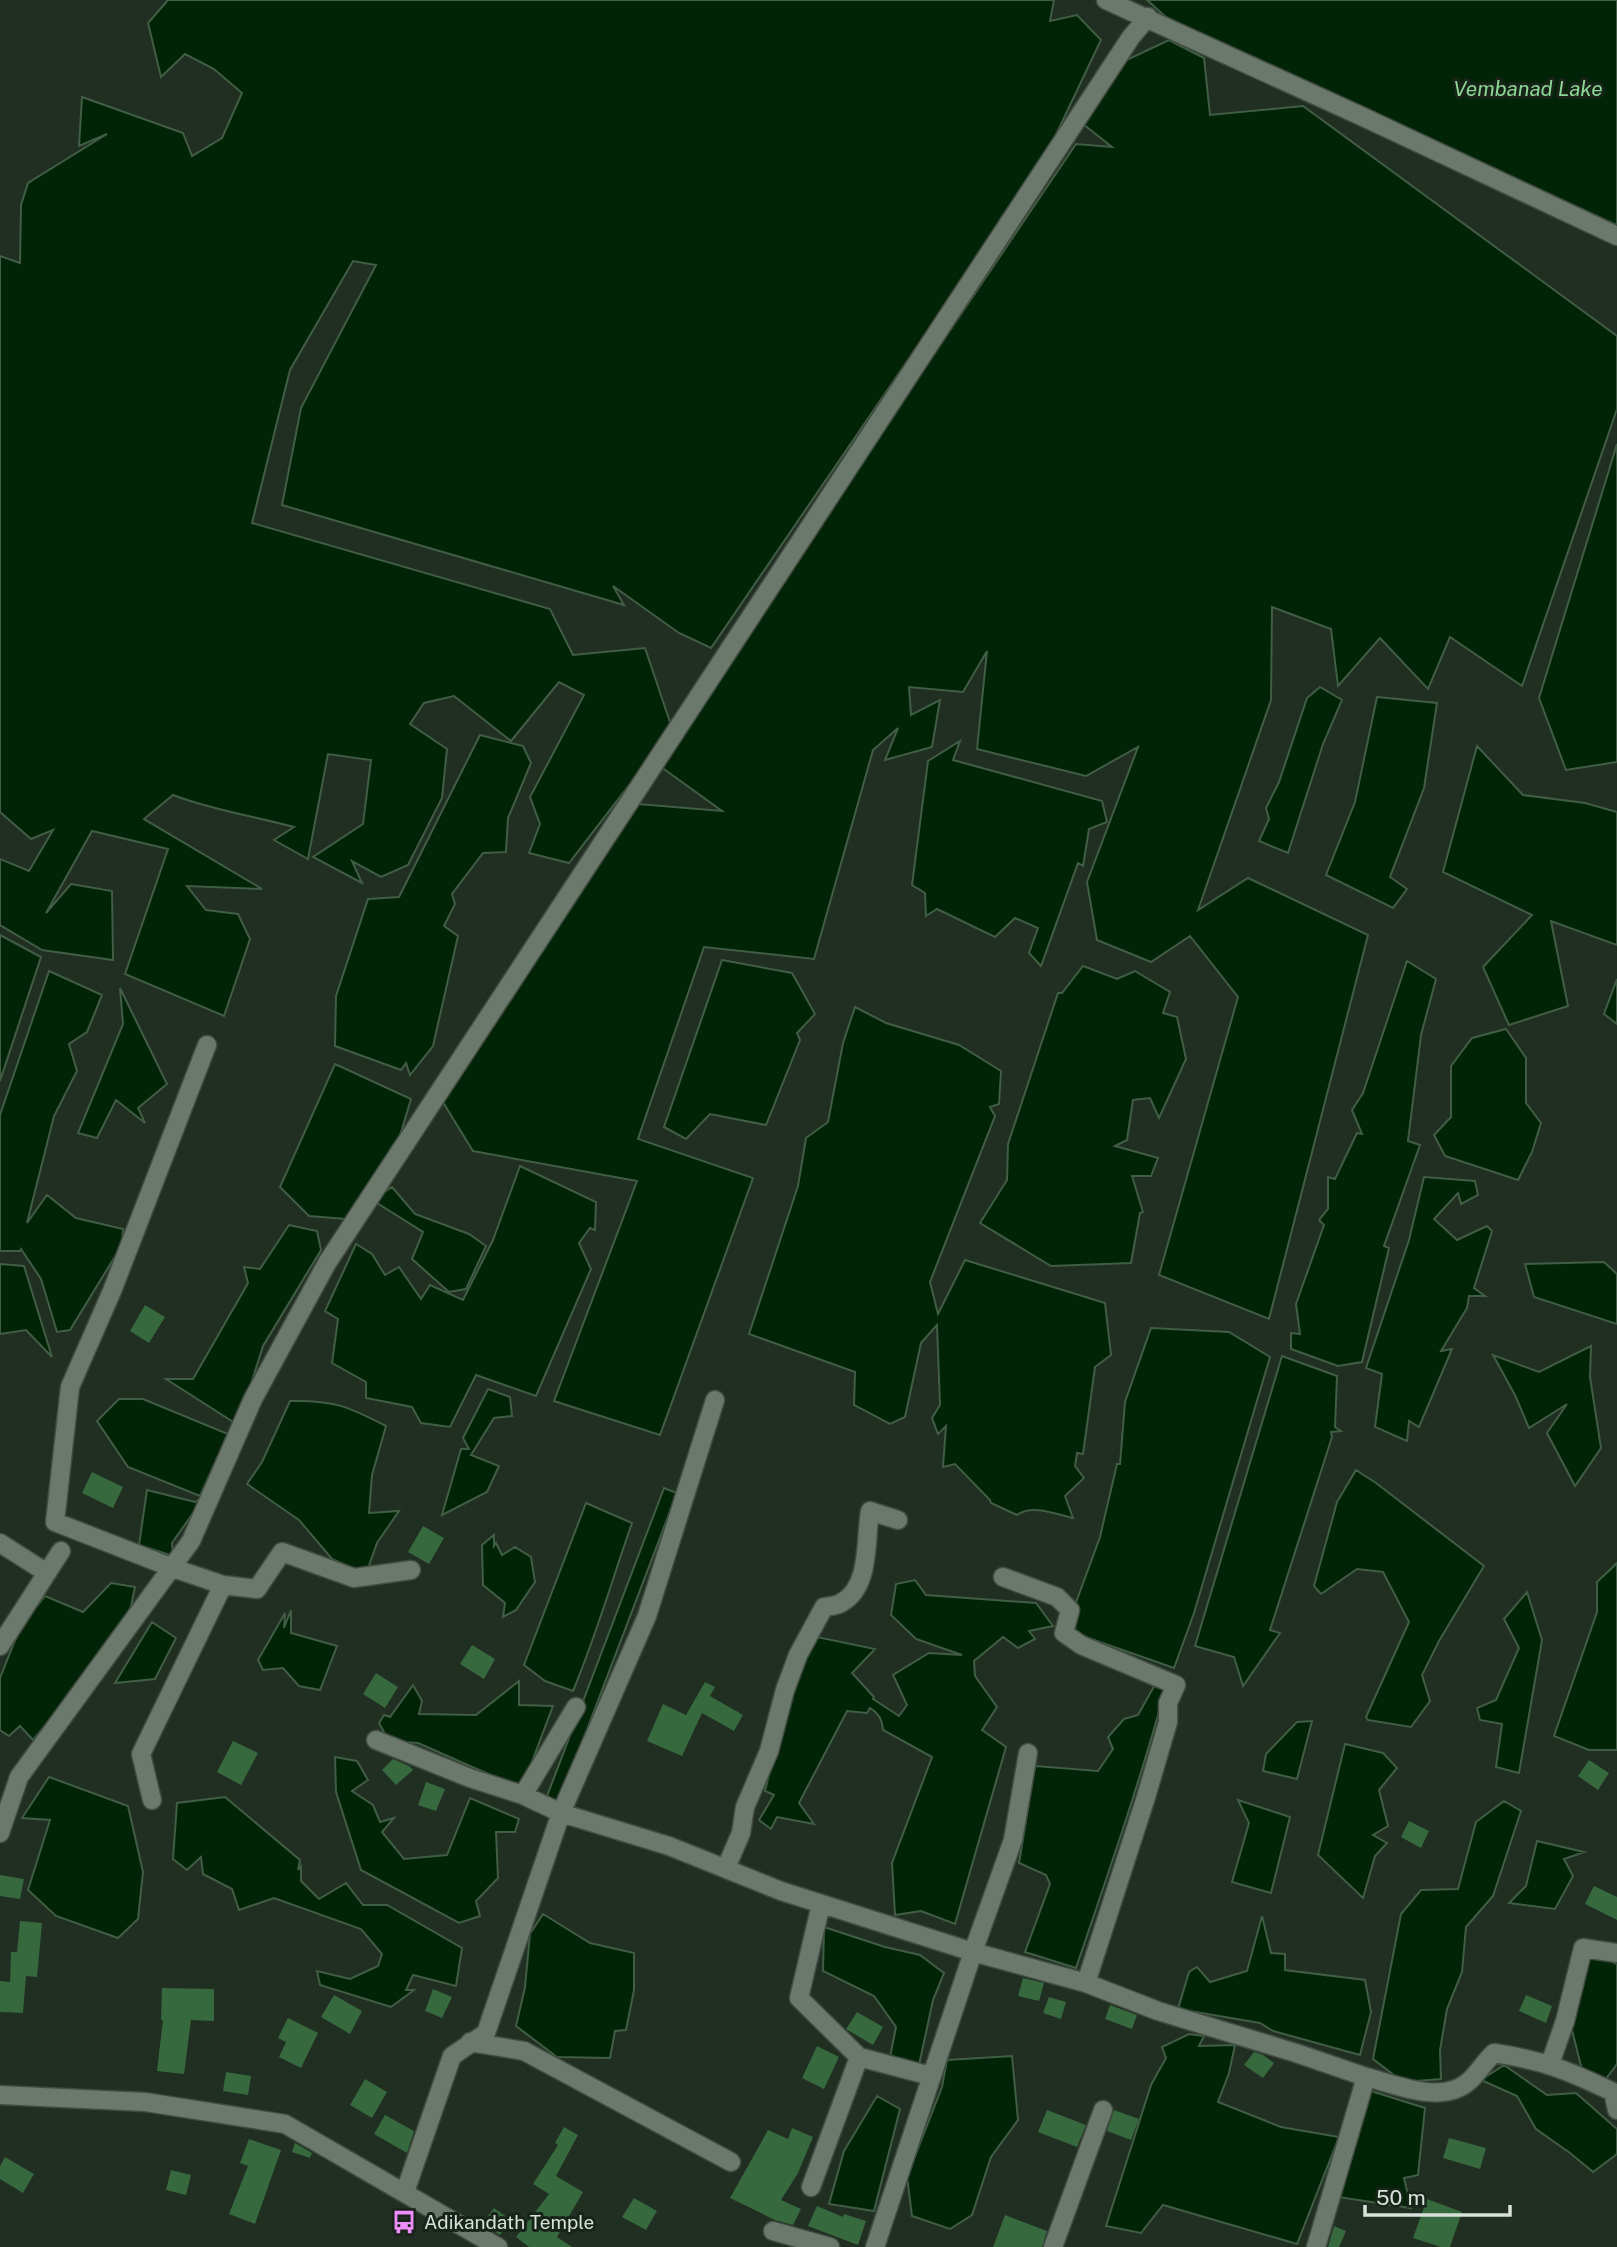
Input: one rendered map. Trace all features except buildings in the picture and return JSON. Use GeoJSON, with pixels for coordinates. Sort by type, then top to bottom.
{"type":"FeatureCollection","features":[{"type":"Feature","properties":{"kind":"street"},"geometry":{"type":"LineString","coordinates":[[1106,0],[1148,17],[1617,236]]}},
{"type":"Feature","properties":{"kind":"street"},"geometry":{"type":"LineString","coordinates":[[0,1833],[19,1777],[191,1541],[253,1399],[327,1263],[1100,83],[1148,17]]}},
{"type":"Feature","properties":{"kind":"street"},"geometry":{"type":"LineString","coordinates":[[207,1045],[112,1291],[69,1387],[55,1522],[173,1568],[223,1584],[257,1588],[282,1552],[354,1578],[411,1570]]}},
{"type":"Feature","properties":{"kind":"street"},"geometry":{"type":"LineString","coordinates":[[405,2192],[452,2056],[486,2033],[561,1813],[647,1616],[715,1399]]}},
{"type":"Feature","properties":{"kind":"street"},"geometry":{"type":"LineString","coordinates":[[726,1868],[741,1833],[745,1807],[769,1751],[785,1690],[798,1656],[824,1607],[840,1604],[854,1592],[865,1566],[870,1511],[898,1520]]}},
{"type":"Feature","properties":{"kind":"street"},"geometry":{"type":"LineString","coordinates":[[0,1543],[47,1573]]}},
{"type":"Feature","properties":{"kind":"street"},"geometry":{"type":"LineString","coordinates":[[0,1646],[61,1551]]}},
{"type":"Feature","properties":{"kind":"street"},"geometry":{"type":"LineString","coordinates":[[1003,1577],[1057,1597],[1070,1610],[1063,1633],[1081,1645],[1176,1685],[1168,1703],[1168,1722],[1146,1797],[1086,1983]]}},
{"type":"Feature","properties":{"kind":"street"},"geometry":{"type":"LineString","coordinates":[[152,1800],[141,1754],[223,1584]]}},
{"type":"Feature","properties":{"kind":"street"},"geometry":{"type":"LineString","coordinates":[[523,1795],[576,1707]]}},
{"type":"Feature","properties":{"kind":"street"},"geometry":{"type":"LineString","coordinates":[[376,1740],[470,1778],[523,1795],[561,1813],[669,1846],[781,1891],[973,1952],[1086,1983],[1158,2011],[1366,2077],[1428,2092],[1447,2093],[1468,2082],[1482,2063],[1494,2053],[1550,2064],[1613,2092],[1617,2110]]}},
{"type":"Feature","properties":{"kind":"street"},"geometry":{"type":"LineString","coordinates":[[875,2247],[1013,1840],[1028,1753]]}},
{"type":"Feature","properties":{"kind":"street"},"geometry":{"type":"LineString","coordinates":[[821,1904],[799,1998],[859,2057],[932,2076]]}},
{"type":"Feature","properties":{"kind":"street"},"geometry":{"type":"LineString","coordinates":[[1550,2064],[1566,2021],[1583,1948],[1617,1953]]}},
{"type":"Feature","properties":{"kind":"street"},"geometry":{"type":"LineString","coordinates":[[470,2042],[524,2050],[731,2162]]}},
{"type":"Feature","properties":{"kind":"street"},"geometry":{"type":"LineString","coordinates":[[811,2187],[859,2057]]}},
{"type":"Feature","properties":{"kind":"street"},"geometry":{"type":"LineString","coordinates":[[1316,2247],[1366,2077]]}},
{"type":"Feature","properties":{"kind":"street"},"geometry":{"type":"LineString","coordinates":[[0,2095],[145,2102],[285,2124],[498,2247]]}},
{"type":"Feature","properties":{"kind":"street"},"geometry":{"type":"LineString","coordinates":[[1053,2247],[1103,2110]]}},
{"type":"Feature","properties":{"kind":"street"},"geometry":{"type":"LineString","coordinates":[[773,2231],[830,2247]]}},
{"type":"Feature","properties":{"kind":"water"},"geometry":{"type":"Polygon","coordinates":[[[168,0],[1054,0],[1050,21],[1077,15],[1101,40],[1042,164],[711,648],[679,633],[613,586],[624,605],[282,505],[301,408],[376,265],[353,261],[290,370],[252,523],[550,609],[573,655],[645,648],[671,725],[653,754],[569,863],[529,853],[540,824],[530,797],[584,695],[559,682],[511,741],[454,696],[424,703],[410,724],[447,749],[442,798],[408,865],[381,877],[352,861],[362,883],[313,857],[363,824],[371,760],[328,754],[308,859],[274,840],[294,827],[173,795],[144,819],[262,889],[187,886],[206,910],[238,914],[250,939],[224,1016],[125,974],[168,849],[92,831],[46,913],[71,884],[112,891],[113,960],[42,950],[0,925],[0,859],[29,871],[53,830],[31,839],[0,812],[0,256],[20,263],[21,205],[28,183],[107,134],[79,146],[82,97],[183,133],[192,156],[222,138],[242,93],[214,69],[185,54],[161,77],[148,23],[168,0]]]}},
{"type":"Feature","properties":{"kind":"water","name":"Vembanad Lake"},"geometry":{"type":"Polygon","coordinates":[[[1147,0],[1617,0],[1617,225],[1269,65],[1178,28],[1147,0]]]}},
{"type":"Feature","properties":{"kind":"water"},"geometry":{"type":"Polygon","coordinates":[[[1169,40],[1204,58],[1210,115],[1303,106],[1617,336],[1617,409],[1522,686],[1450,637],[1428,689],[1380,638],[1338,686],[1331,629],[1272,607],[1271,700],[1198,910],[1248,878],[1368,935],[1269,1319],[1159,1275],[1238,997],[1190,936],[1151,962],[1097,940],[1087,882],[1138,747],[1086,776],[977,749],[987,651],[963,692],[909,687],[911,715],[940,700],[932,747],[885,760],[898,728],[873,750],[814,959],[704,947],[638,1139],[753,1178],[660,1435],[554,1401],[637,1181],[473,1151],[441,1099],[638,804],[722,811],[657,764],[1076,144],[1112,147],[1083,124],[1118,64],[1169,40]]]}},
{"type":"Feature","properties":{"kind":"water"},"geometry":{"type":"Polygon","coordinates":[[[1617,444],[1617,762],[1566,770],[1539,698],[1617,444]]]}},
{"type":"Feature","properties":{"kind":"water"},"geometry":{"type":"Polygon","coordinates":[[[1320,687],[1342,700],[1323,744],[1288,853],[1259,841],[1269,819],[1266,808],[1279,782],[1307,698],[1320,687]]]}},
{"type":"Feature","properties":{"kind":"water"},"geometry":{"type":"Polygon","coordinates":[[[1377,697],[1437,703],[1424,788],[1390,877],[1407,889],[1393,908],[1326,875],[1355,802],[1377,697]]]}},
{"type":"Feature","properties":{"kind":"water"},"geometry":{"type":"Polygon","coordinates":[[[480,735],[523,746],[531,763],[508,818],[506,852],[483,853],[452,894],[455,904],[444,926],[458,936],[433,1046],[410,1075],[406,1063],[401,1070],[335,1046],[336,996],[368,899],[399,897],[480,735]]]}},
{"type":"Feature","properties":{"kind":"water"},"geometry":{"type":"Polygon","coordinates":[[[960,741],[953,760],[1102,801],[1107,822],[1089,829],[1083,866],[1078,863],[1041,966],[1029,953],[1038,928],[1015,918],[995,937],[937,909],[926,916],[925,893],[912,885],[928,761],[960,741]]]}},
{"type":"Feature","properties":{"kind":"water"},"geometry":{"type":"Polygon","coordinates":[[[1477,746],[1523,795],[1585,803],[1617,812],[1617,945],[1551,921],[1568,1006],[1509,1025],[1483,967],[1532,915],[1443,872],[1477,746]]]}},
{"type":"Feature","properties":{"kind":"water"},"geometry":{"type":"Polygon","coordinates":[[[0,935],[41,957],[0,1081],[0,935]]]}},
{"type":"Feature","properties":{"kind":"water"},"geometry":{"type":"Polygon","coordinates":[[[722,960],[792,973],[815,1014],[797,1033],[800,1040],[766,1125],[710,1114],[686,1139],[664,1127],[722,960]]]}},
{"type":"Feature","properties":{"kind":"water"},"geometry":{"type":"Polygon","coordinates":[[[1407,961],[1436,979],[1421,1035],[1408,1141],[1420,1145],[1384,1246],[1389,1248],[1362,1362],[1338,1366],[1291,1349],[1291,1333],[1300,1334],[1296,1304],[1324,1225],[1319,1220],[1328,1209],[1328,1177],[1335,1179],[1357,1133],[1362,1134],[1352,1110],[1363,1093],[1407,961]]]}},
{"type":"Feature","properties":{"kind":"water"},"geometry":{"type":"Polygon","coordinates":[[[1083,966],[1117,979],[1135,971],[1170,992],[1163,1013],[1177,1017],[1186,1059],[1159,1118],[1150,1098],[1133,1100],[1127,1140],[1115,1146],[1158,1158],[1151,1176],[1132,1176],[1143,1212],[1140,1213],[1131,1263],[1051,1266],[980,1223],[1007,1180],[1008,1144],[1058,993],[1062,993],[1083,966]]]}},
{"type":"Feature","properties":{"kind":"water"},"geometry":{"type":"Polygon","coordinates":[[[49,971],[102,995],[87,1032],[69,1044],[77,1071],[54,1116],[27,1223],[47,1195],[76,1218],[123,1229],[122,1245],[70,1330],[57,1332],[41,1279],[21,1249],[0,1251],[0,1115],[49,971]]]}},
{"type":"Feature","properties":{"kind":"water"},"geometry":{"type":"Polygon","coordinates":[[[1617,979],[1617,1024],[1604,1014],[1617,979]]]}},
{"type":"Feature","properties":{"kind":"water"},"geometry":{"type":"Polygon","coordinates":[[[120,988],[167,1084],[138,1108],[145,1123],[116,1100],[97,1138],[78,1133],[123,1024],[120,988]]]}},
{"type":"Feature","properties":{"kind":"water"},"geometry":{"type":"Polygon","coordinates":[[[855,1007],[886,1023],[959,1045],[1001,1071],[999,1104],[990,1107],[995,1116],[930,1282],[938,1314],[965,1260],[1105,1303],[1111,1355],[1095,1367],[1083,1454],[1077,1453],[1075,1466],[1084,1478],[1065,1496],[1073,1518],[1037,1510],[1017,1515],[991,1503],[955,1464],[943,1467],[946,1426],[938,1434],[932,1418],[940,1405],[937,1325],[921,1343],[905,1417],[890,1424],[854,1405],[855,1372],[749,1334],[798,1186],[806,1138],[828,1122],[843,1043],[855,1007]]]}},
{"type":"Feature","properties":{"kind":"water"},"geometry":{"type":"Polygon","coordinates":[[[1506,1029],[1526,1058],[1526,1103],[1541,1123],[1532,1152],[1518,1180],[1445,1156],[1434,1135],[1451,1117],[1451,1066],[1472,1038],[1506,1029]]]}},
{"type":"Feature","properties":{"kind":"water"},"geometry":{"type":"Polygon","coordinates":[[[335,1064],[411,1099],[399,1139],[346,1219],[309,1216],[280,1187],[335,1064]]]}},
{"type":"Feature","properties":{"kind":"water"},"geometry":{"type":"Polygon","coordinates":[[[520,1166],[596,1202],[595,1230],[590,1228],[579,1243],[591,1269],[536,1396],[476,1375],[450,1427],[421,1423],[412,1407],[366,1398],[366,1382],[332,1363],[338,1319],[325,1311],[356,1244],[372,1254],[385,1275],[399,1267],[421,1299],[430,1285],[463,1300],[493,1240],[520,1166]]]}},
{"type":"Feature","properties":{"kind":"water"},"geometry":{"type":"Polygon","coordinates":[[[1424,1177],[1475,1181],[1478,1195],[1461,1204],[1458,1193],[1434,1219],[1457,1240],[1487,1226],[1492,1231],[1474,1288],[1485,1296],[1469,1296],[1467,1308],[1441,1351],[1452,1349],[1419,1427],[1409,1421],[1407,1441],[1375,1427],[1382,1374],[1366,1368],[1409,1240],[1424,1177]]]}},
{"type":"Feature","properties":{"kind":"water"},"geometry":{"type":"Polygon","coordinates":[[[392,1187],[415,1214],[469,1234],[486,1246],[466,1289],[449,1292],[412,1259],[423,1232],[377,1203],[378,1196],[392,1187]]]}},
{"type":"Feature","properties":{"kind":"water"},"geometry":{"type":"Polygon","coordinates":[[[289,1225],[317,1231],[321,1250],[263,1346],[238,1425],[166,1379],[193,1379],[248,1283],[244,1267],[260,1269],[289,1225]]]}},
{"type":"Feature","properties":{"kind":"water"},"geometry":{"type":"Polygon","coordinates":[[[1604,1262],[1617,1274],[1617,1324],[1534,1297],[1525,1264],[1604,1262]]]}},
{"type":"Feature","properties":{"kind":"water"},"geometry":{"type":"Polygon","coordinates":[[[0,1264],[24,1266],[52,1357],[26,1330],[0,1334],[0,1264]]]}},
{"type":"Feature","properties":{"kind":"water"},"geometry":{"type":"Polygon","coordinates":[[[1151,1328],[1229,1332],[1270,1357],[1194,1613],[1174,1668],[1077,1634],[1070,1619],[1100,1537],[1117,1464],[1120,1464],[1125,1402],[1151,1328]]]}},
{"type":"Feature","properties":{"kind":"water"},"geometry":{"type":"Polygon","coordinates":[[[1591,1346],[1590,1377],[1601,1448],[1575,1486],[1547,1433],[1567,1404],[1529,1428],[1493,1355],[1539,1372],[1591,1346]]]}},
{"type":"Feature","properties":{"kind":"water"},"geometry":{"type":"Polygon","coordinates":[[[1282,1356],[1337,1376],[1335,1427],[1341,1431],[1331,1432],[1332,1437],[1270,1630],[1280,1633],[1243,1686],[1234,1657],[1195,1646],[1282,1356]]]}},
{"type":"Feature","properties":{"kind":"water"},"geometry":{"type":"Polygon","coordinates":[[[488,1389],[510,1397],[512,1416],[494,1418],[471,1455],[499,1466],[487,1492],[442,1515],[461,1449],[469,1449],[463,1438],[488,1389]]]}},
{"type":"Feature","properties":{"kind":"water"},"geometry":{"type":"Polygon","coordinates":[[[119,1399],[143,1399],[228,1434],[200,1496],[128,1467],[97,1421],[119,1399]]]}},
{"type":"Feature","properties":{"kind":"water"},"geometry":{"type":"Polygon","coordinates":[[[290,1401],[340,1406],[386,1426],[372,1475],[369,1513],[399,1511],[377,1543],[366,1574],[332,1559],[299,1520],[247,1484],[262,1462],[290,1401]]]}},
{"type":"Feature","properties":{"kind":"water"},"geometry":{"type":"Polygon","coordinates":[[[1356,1470],[1484,1566],[1422,1675],[1430,1701],[1411,1727],[1368,1720],[1366,1717],[1409,1622],[1383,1572],[1357,1569],[1321,1594],[1314,1586],[1337,1502],[1356,1470]]]}},
{"type":"Feature","properties":{"kind":"water"},"geometry":{"type":"Polygon","coordinates":[[[664,1488],[677,1493],[556,1811],[544,1804],[664,1488]]]}},
{"type":"Feature","properties":{"kind":"water"},"geometry":{"type":"Polygon","coordinates":[[[147,1490],[195,1502],[205,1496],[172,1543],[173,1556],[139,1545],[147,1490]]]}},
{"type":"Feature","properties":{"kind":"water"},"geometry":{"type":"Polygon","coordinates":[[[586,1503],[632,1523],[597,1629],[573,1691],[545,1681],[524,1665],[586,1503]]]}},
{"type":"Feature","properties":{"kind":"water"},"geometry":{"type":"Polygon","coordinates":[[[494,1535],[494,1546],[496,1543],[502,1555],[515,1547],[531,1557],[535,1582],[516,1610],[503,1617],[505,1603],[483,1585],[482,1545],[494,1535]]]}},
{"type":"Feature","properties":{"kind":"water"},"geometry":{"type":"Polygon","coordinates":[[[1617,1563],[1617,1750],[1589,1750],[1554,1736],[1597,1612],[1597,1582],[1617,1563]]]}},
{"type":"Feature","properties":{"kind":"water"},"geometry":{"type":"Polygon","coordinates":[[[915,1580],[926,1595],[1036,1603],[1053,1626],[1029,1631],[1035,1639],[1018,1648],[1003,1637],[974,1661],[975,1676],[997,1707],[982,1730],[1006,1747],[955,1924],[921,1911],[895,1915],[892,1863],[932,1757],[883,1730],[880,1717],[870,1708],[867,1713],[847,1711],[799,1803],[814,1824],[777,1817],[771,1829],[759,1820],[774,1795],[765,1791],[798,1655],[817,1637],[875,1649],[852,1673],[873,1699],[899,1716],[907,1705],[893,1675],[929,1653],[962,1655],[916,1639],[891,1615],[896,1584],[915,1580]]]}},
{"type":"Feature","properties":{"kind":"water"},"geometry":{"type":"Polygon","coordinates":[[[111,1583],[135,1587],[126,1630],[33,1740],[20,1726],[9,1736],[0,1730],[0,1678],[20,1628],[45,1596],[83,1612],[111,1583]]]}},
{"type":"Feature","properties":{"kind":"water"},"geometry":{"type":"Polygon","coordinates":[[[1527,1592],[1542,1640],[1519,1773],[1496,1767],[1502,1724],[1480,1720],[1477,1708],[1496,1700],[1519,1648],[1504,1619],[1527,1592]]]}},
{"type":"Feature","properties":{"kind":"water"},"geometry":{"type":"Polygon","coordinates":[[[291,1610],[291,1633],[337,1646],[320,1690],[299,1686],[283,1668],[263,1670],[258,1660],[285,1613],[284,1628],[291,1610]]]}},
{"type":"Feature","properties":{"kind":"water"},"geometry":{"type":"Polygon","coordinates":[[[152,1622],[176,1638],[155,1679],[115,1683],[152,1622]]]}},
{"type":"Feature","properties":{"kind":"water"},"geometry":{"type":"Polygon","coordinates":[[[519,1681],[519,1705],[553,1706],[525,1780],[512,1787],[509,1783],[418,1743],[389,1741],[379,1723],[384,1715],[390,1717],[413,1685],[422,1701],[419,1714],[476,1715],[519,1681]]]}},
{"type":"Feature","properties":{"kind":"water"},"geometry":{"type":"Polygon","coordinates":[[[1157,1681],[1167,1683],[1157,1719],[1076,1968],[1025,1952],[1050,1884],[1046,1875],[1019,1863],[1035,1766],[1098,1771],[1113,1749],[1108,1737],[1124,1719],[1138,1715],[1157,1681]]]}},
{"type":"Feature","properties":{"kind":"water"},"geometry":{"type":"Polygon","coordinates":[[[1312,1721],[1297,1779],[1263,1771],[1266,1754],[1297,1722],[1312,1721]]]}},
{"type":"Feature","properties":{"kind":"water"},"geometry":{"type":"Polygon","coordinates":[[[1345,1744],[1383,1753],[1397,1768],[1379,1790],[1388,1826],[1373,1835],[1387,1843],[1375,1856],[1363,1898],[1318,1855],[1345,1744]]]}},
{"type":"Feature","properties":{"kind":"water"},"geometry":{"type":"Polygon","coordinates":[[[335,1757],[357,1761],[368,1780],[352,1791],[373,1805],[380,1822],[394,1818],[382,1832],[404,1859],[447,1855],[470,1798],[519,1819],[515,1832],[496,1832],[498,1878],[476,1901],[480,1916],[459,1923],[361,1870],[336,1792],[335,1757]]]}},
{"type":"Feature","properties":{"kind":"water"},"geometry":{"type":"Polygon","coordinates":[[[49,1777],[128,1806],[143,1872],[138,1919],[118,1938],[56,1916],[28,1890],[50,1820],[22,1818],[49,1777]]]}},
{"type":"Feature","properties":{"kind":"water"},"geometry":{"type":"Polygon","coordinates":[[[225,1797],[300,1860],[298,1870],[301,1866],[301,1881],[319,1899],[346,1883],[363,1905],[387,1905],[462,1948],[456,1986],[413,1975],[406,1990],[414,1990],[391,2007],[320,1985],[317,1971],[350,1979],[378,1966],[382,1954],[361,1929],[274,1898],[239,1910],[232,1889],[203,1874],[201,1857],[187,1870],[173,1859],[177,1803],[225,1797]]]}},
{"type":"Feature","properties":{"kind":"water"},"geometry":{"type":"Polygon","coordinates":[[[1238,1800],[1290,1817],[1271,1893],[1232,1882],[1249,1823],[1238,1800]]]}},
{"type":"Feature","properties":{"kind":"water"},"geometry":{"type":"Polygon","coordinates":[[[1504,1801],[1521,1811],[1493,1896],[1466,1927],[1462,1972],[1447,2009],[1440,2050],[1441,2079],[1403,2082],[1373,2059],[1401,1914],[1421,1890],[1458,1889],[1476,1822],[1504,1801]]]}},
{"type":"Feature","properties":{"kind":"water"},"geometry":{"type":"Polygon","coordinates":[[[1537,1841],[1584,1852],[1564,1859],[1573,1876],[1555,1909],[1509,1903],[1526,1886],[1537,1841]]]}},
{"type":"Feature","properties":{"kind":"water"},"geometry":{"type":"Polygon","coordinates":[[[543,1914],[590,1943],[634,1953],[634,1990],[626,2030],[615,2031],[610,2058],[557,2057],[516,2026],[525,1987],[530,1934],[543,1914]]]}},
{"type":"Feature","properties":{"kind":"water"},"geometry":{"type":"Polygon","coordinates":[[[1262,1916],[1271,1953],[1285,1954],[1285,1970],[1365,1980],[1371,2012],[1360,2055],[1273,2031],[1260,2023],[1178,2009],[1189,1972],[1197,1967],[1210,1982],[1247,1971],[1262,1916]]]}},
{"type":"Feature","properties":{"kind":"water"},"geometry":{"type":"Polygon","coordinates":[[[824,1927],[885,1947],[920,1955],[944,1973],[933,2000],[919,2065],[890,2057],[896,2027],[874,1996],[823,1971],[824,1927]]]}},
{"type":"Feature","properties":{"kind":"water"},"geometry":{"type":"Polygon","coordinates":[[[1591,1953],[1617,1964],[1617,2064],[1605,2080],[1582,2070],[1570,2022],[1591,1953]]]}},
{"type":"Feature","properties":{"kind":"water"},"geometry":{"type":"Polygon","coordinates":[[[1189,2034],[1204,2036],[1199,2046],[1235,2045],[1229,2073],[1218,2102],[1281,2127],[1339,2137],[1297,2244],[1163,2205],[1141,2233],[1106,2226],[1151,2085],[1166,2058],[1162,2047],[1189,2034]]]}},
{"type":"Feature","properties":{"kind":"water"},"geometry":{"type":"Polygon","coordinates":[[[1012,2056],[1018,2120],[991,2157],[972,2215],[950,2229],[912,2216],[907,2177],[942,2087],[947,2060],[1012,2056]]]}},
{"type":"Feature","properties":{"kind":"water"},"geometry":{"type":"Polygon","coordinates":[[[1504,2065],[1547,2095],[1576,2093],[1617,2129],[1617,2154],[1593,2172],[1536,2129],[1517,2096],[1481,2080],[1504,2065]]]}},
{"type":"Feature","properties":{"kind":"water"},"geometry":{"type":"Polygon","coordinates":[[[1371,2091],[1425,2108],[1418,2175],[1404,2178],[1411,2208],[1338,2197],[1371,2091]]]}},
{"type":"Feature","properties":{"kind":"water"},"geometry":{"type":"Polygon","coordinates":[[[877,2096],[900,2109],[874,2211],[829,2204],[844,2151],[877,2096]]]}},
{"type":"Feature","properties":{"kind":"place","name":"Adikandath Temple"},"geometry":{"type":"Point","coordinates":[404,2222]}}]}
